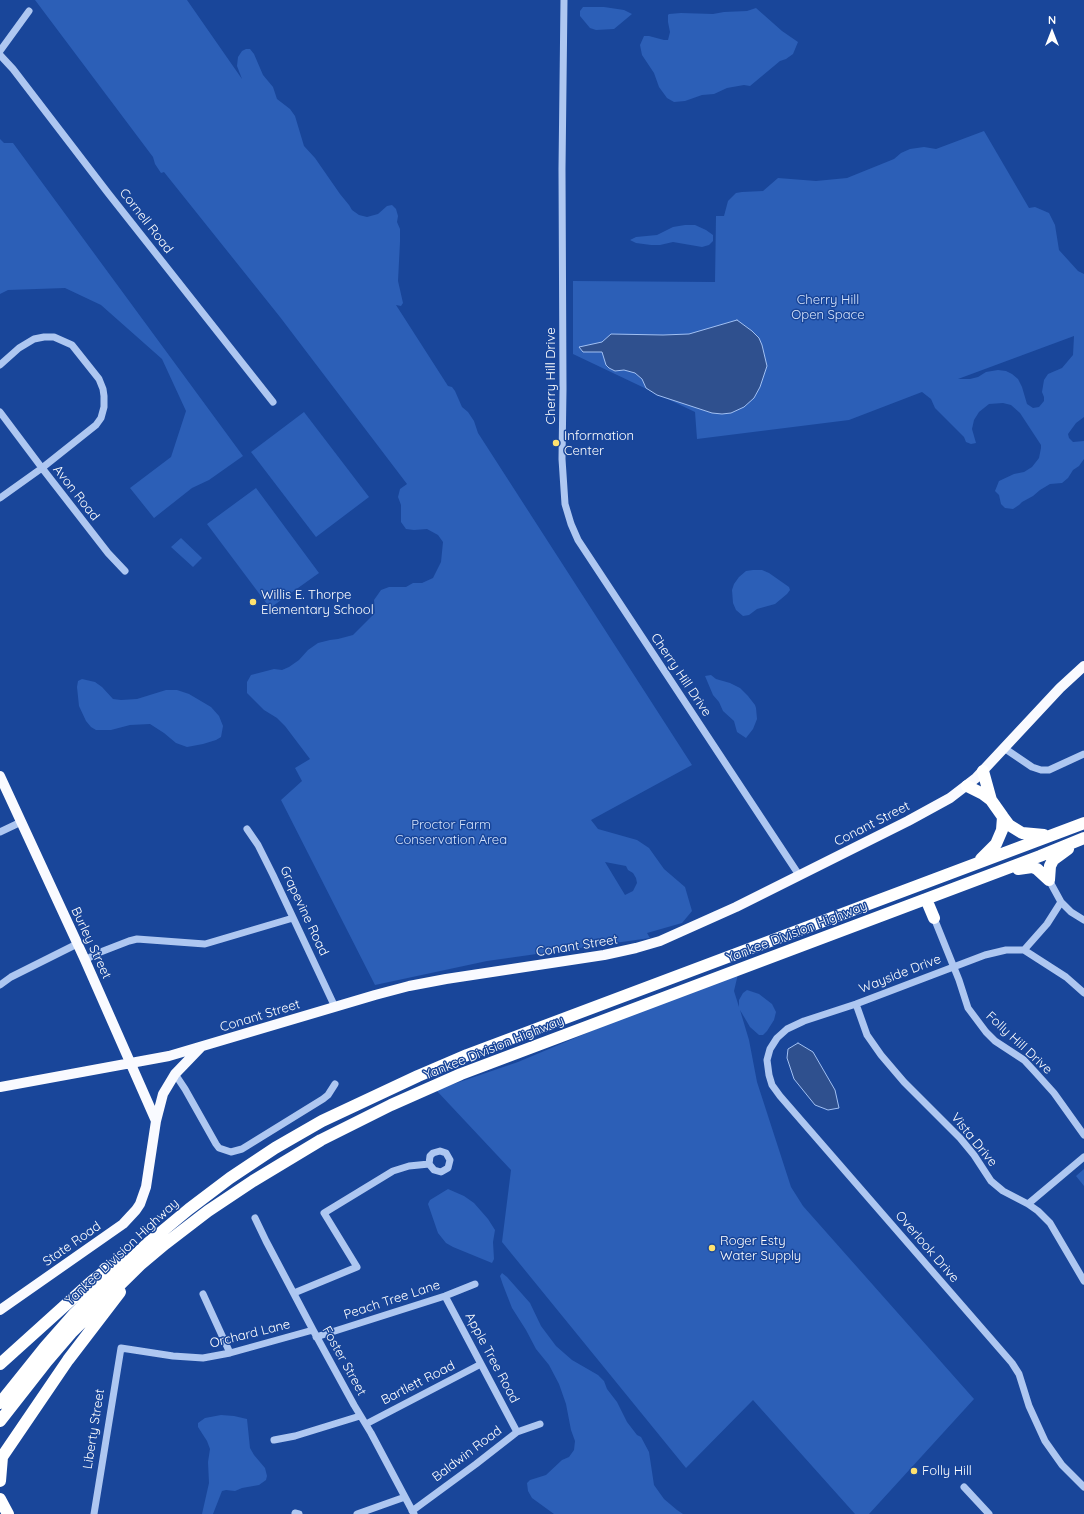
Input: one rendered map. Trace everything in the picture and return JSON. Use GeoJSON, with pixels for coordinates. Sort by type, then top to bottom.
{"type":"FeatureCollection","features":[{"type":"Feature","properties":{"kind":"highway"},"geometry":{"type":"LineString","coordinates":[[983,771],[991,800],[1002,818],[1009,825],[1022,834],[1040,836],[1057,834]]}},
{"type":"Feature","properties":{"kind":"highway"},"geometry":{"type":"LineString","coordinates":[[967,786],[991,800]]}},
{"type":"Feature","properties":{"kind":"highway"},"geometry":{"type":"LineString","coordinates":[[974,864],[988,854],[996,844],[1002,830],[1002,818]]}},
{"type":"Feature","properties":{"kind":"highway","name":"Yankee Division Highway"},"geometry":{"type":"LineString","coordinates":[[0,1403],[45,1347],[75,1313],[138,1253],[189,1209],[236,1174],[298,1135],[370,1098],[418,1076],[524,1034],[1084,823]]}},
{"type":"Feature","properties":{"kind":"highway"},"geometry":{"type":"LineString","coordinates":[[1049,880],[1050,866],[1054,860],[1084,838]]}},
{"type":"Feature","properties":{"kind":"highway","name":"Yankee Division Highway"},"geometry":{"type":"LineString","coordinates":[[0,1421],[47,1360],[100,1303],[140,1265],[208,1211],[253,1181],[321,1140],[441,1083],[533,1046],[995,873],[1084,838]]}},
{"type":"Feature","properties":{"kind":"highway"},"geometry":{"type":"LineString","coordinates":[[995,873],[1032,867],[1043,873],[1049,880]]}},
{"type":"Feature","properties":{"kind":"highway"},"geometry":{"type":"LineString","coordinates":[[926,899],[934,918]]}},
{"type":"Feature","properties":{"kind":"highway"},"geometry":{"type":"LineString","coordinates":[[0,1364],[91,1282],[159,1227],[189,1209]]}},
{"type":"Feature","properties":{"kind":"highway"},"geometry":{"type":"LineString","coordinates":[[0,1481],[1,1458],[68,1360],[120,1293],[138,1273],[208,1211]]}},
{"type":"Feature","properties":{"kind":"highway"},"geometry":{"type":"LineString","coordinates":[[0,1499],[8,1514]]}},
{"type":"Feature","properties":{"kind":"main road","name":"Conant Street"},"geometry":{"type":"LineString","coordinates":[[0,1087],[169,1056],[409,986],[446,979],[604,956],[660,941],[702,923],[929,810],[967,786],[983,771],[1060,688],[1084,666]]}},
{"type":"Feature","properties":{"kind":"main road","name":"Burley Street"},"geometry":{"type":"LineString","coordinates":[[0,776],[85,960],[156,1121]]}},
{"type":"Feature","properties":{"kind":"main road"},"geometry":{"type":"LineString","coordinates":[[156,1121],[163,1094],[175,1074],[201,1047]]}},
{"type":"Feature","properties":{"kind":"main road","name":"State Road"},"geometry":{"type":"LineString","coordinates":[[0,1310],[123,1224],[140,1204],[146,1187],[156,1121]]}},
{"type":"Feature","properties":{"kind":"street","name":"Cherry Hill Drive"},"geometry":{"type":"LineString","coordinates":[[564,0],[562,459],[565,504],[578,540],[799,875]]}},
{"type":"Feature","properties":{"kind":"street"},"geometry":{"type":"LineString","coordinates":[[0,51],[29,11]]}},
{"type":"Feature","properties":{"kind":"street","name":"Cornell Road"},"geometry":{"type":"LineString","coordinates":[[0,55],[13,69],[108,193],[274,402]]}},
{"type":"Feature","properties":{"kind":"street"},"geometry":{"type":"LineString","coordinates":[[0,365],[19,348],[34,338],[44,336],[54,337],[72,345],[99,379],[104,389],[104,407],[101,418],[96,425],[42,468],[0,412]]}},
{"type":"Feature","properties":{"kind":"street","name":"Avon Road"},"geometry":{"type":"LineString","coordinates":[[0,498],[42,468],[108,553],[125,571]]}},
{"type":"Feature","properties":{"kind":"street"},"geometry":{"type":"LineString","coordinates":[[1004,748],[1032,767],[1041,770],[1049,770],[1084,754]]}},
{"type":"Feature","properties":{"kind":"street"},"geometry":{"type":"LineString","coordinates":[[0,832],[21,822]]}},
{"type":"Feature","properties":{"kind":"street","name":"Grapevine Road"},"geometry":{"type":"LineString","coordinates":[[247,829],[258,845],[335,1007]]}},
{"type":"Feature","properties":{"kind":"street"},"geometry":{"type":"LineString","coordinates":[[1049,880],[1061,902],[1071,912],[1084,920]]}},
{"type":"Feature","properties":{"kind":"street"},"geometry":{"type":"LineString","coordinates":[[1061,902],[1047,924],[1024,950],[1066,978],[1084,993]]}},
{"type":"Feature","properties":{"kind":"street"},"geometry":{"type":"LineString","coordinates":[[85,960],[98,953],[137,939],[205,944],[293,918]]}},
{"type":"Feature","properties":{"kind":"street","name":"Folly Hill Drive"},"geometry":{"type":"LineString","coordinates":[[934,918],[954,967],[968,1008],[979,1024],[995,1041],[1020,1057],[1036,1073],[1054,1093],[1084,1135]]}},
{"type":"Feature","properties":{"kind":"street"},"geometry":{"type":"LineString","coordinates":[[0,984],[77,944]]}},
{"type":"Feature","properties":{"kind":"street","name":"Wayside Drive"},"geometry":{"type":"LineString","coordinates":[[787,1029],[804,1021],[856,1004],[997,952],[1024,950]]}},
{"type":"Feature","properties":{"kind":"street","name":"Vista Drive"},"geometry":{"type":"LineString","coordinates":[[856,1004],[867,1035],[881,1055],[904,1082],[960,1138],[974,1155],[991,1181],[1003,1191],[1038,1211],[1050,1223],[1084,1281]]}},
{"type":"Feature","properties":{"kind":"street","name":"Overlook Drive"},"geometry":{"type":"LineString","coordinates":[[787,1029],[777,1038],[770,1049],[767,1060],[772,1085],[1012,1363],[1019,1374],[1031,1412],[1045,1441],[1062,1465],[1084,1487]]}},
{"type":"Feature","properties":{"kind":"street"},"geometry":{"type":"LineString","coordinates":[[175,1074],[216,1144],[219,1148],[231,1152],[242,1149],[324,1099],[335,1084]]}},
{"type":"Feature","properties":{"kind":"street"},"geometry":{"type":"LineString","coordinates":[[1028,1204],[1084,1157]]}},
{"type":"Feature","properties":{"kind":"street"},"geometry":{"type":"LineString","coordinates":[[294,1293],[357,1267],[324,1213],[393,1171],[409,1166],[429,1164]]}},
{"type":"Feature","properties":{"kind":"street","name":"Foster Street"},"geometry":{"type":"LineString","coordinates":[[255,1218],[266,1242],[413,1512]]}},
{"type":"Feature","properties":{"kind":"street","name":"Peach Tree Lane"},"geometry":{"type":"LineString","coordinates":[[315,1333],[445,1296],[475,1284]]}},
{"type":"Feature","properties":{"kind":"street"},"geometry":{"type":"LineString","coordinates":[[203,1294],[230,1353]]}},
{"type":"Feature","properties":{"kind":"street","name":"Apple Tree Road"},"geometry":{"type":"LineString","coordinates":[[445,1296],[517,1432]]}},
{"type":"Feature","properties":{"kind":"street","name":"Orchard Lane"},"geometry":{"type":"LineString","coordinates":[[121,1348],[188,1357],[216,1356],[315,1333]]}},
{"type":"Feature","properties":{"kind":"street","name":"Liberty Street"},"geometry":{"type":"LineString","coordinates":[[94,1514],[121,1348]]}},
{"type":"Feature","properties":{"kind":"street","name":"Bartlett Road"},"geometry":{"type":"LineString","coordinates":[[366,1424],[481,1364]]}},
{"type":"Feature","properties":{"kind":"street"},"geometry":{"type":"LineString","coordinates":[[274,1440],[295,1436],[360,1416]]}},
{"type":"Feature","properties":{"kind":"street","name":"Baldwin Road"},"geometry":{"type":"LineString","coordinates":[[413,1512],[517,1432],[540,1424]]}},
{"type":"Feature","properties":{"kind":"street"},"geometry":{"type":"LineString","coordinates":[[964,1487],[989,1514]]}},
{"type":"Feature","properties":{"kind":"street"},"geometry":{"type":"LineString","coordinates":[[358,1514],[405,1497]]}},
{"type":"Feature","properties":{"kind":"green space","name":"Proctor Farm Conservation Area"},"geometry":{"type":"Polygon","coordinates":[[[35,0],[187,0],[242,79],[237,66],[238,57],[242,51],[246,49],[250,49],[254,54],[263,75],[273,87],[277,99],[290,109],[295,116],[304,146],[315,158],[352,210],[359,215],[367,217],[378,214],[387,206],[392,205],[396,209],[398,216],[397,222],[400,229],[398,281],[403,303],[401,306],[396,305],[448,386],[452,387],[455,391],[462,407],[468,412],[474,421],[478,433],[692,765],[591,820],[598,829],[637,840],[649,848],[664,869],[685,887],[692,911],[682,923],[647,933],[650,938],[487,961],[375,985],[281,800],[302,781],[295,768],[310,759],[285,726],[277,718],[264,710],[247,693],[247,682],[251,675],[274,669],[282,670],[289,667],[318,643],[353,635],[375,613],[374,600],[381,590],[389,587],[406,587],[413,583],[422,583],[433,578],[441,562],[443,542],[438,535],[427,529],[406,529],[401,522],[401,505],[398,497],[400,489],[407,484],[280,317],[164,172],[161,173],[155,164],[153,157],[35,0]],[[605,862],[625,895],[633,891],[637,883],[633,873],[628,870],[626,866],[605,862]]]}},
{"type":"Feature","properties":{"kind":"green space"},"geometry":{"type":"Polygon","coordinates":[[[583,7],[604,7],[624,10],[632,14],[614,29],[596,30],[590,28],[580,16],[580,11],[583,7]]]}},
{"type":"Feature","properties":{"kind":"green space"},"geometry":{"type":"Polygon","coordinates":[[[756,8],[782,31],[798,42],[793,54],[780,61],[750,86],[744,85],[727,88],[714,94],[702,95],[685,101],[674,102],[667,98],[659,87],[654,73],[642,55],[640,45],[644,36],[668,40],[670,32],[668,22],[669,14],[713,14],[747,11],[756,8]]]}},
{"type":"Feature","properties":{"kind":"green space","name":"Cherry Hill Open Space"},"geometry":{"type":"Polygon","coordinates":[[[984,131],[1029,208],[1035,207],[1049,213],[1055,225],[1059,250],[1078,271],[1084,274],[1084,417],[1076,423],[1068,434],[1069,438],[1073,442],[1084,441],[1084,459],[1062,483],[1050,484],[1013,509],[1005,508],[1001,504],[999,495],[995,491],[999,481],[1014,474],[1024,472],[1032,467],[1039,458],[1041,448],[1041,445],[1020,413],[1011,405],[1003,403],[989,404],[979,412],[974,420],[972,429],[976,443],[971,444],[966,442],[964,437],[935,408],[931,399],[922,392],[849,420],[697,439],[695,412],[573,354],[573,281],[715,282],[716,216],[724,216],[728,201],[736,193],[763,191],[778,178],[816,181],[847,178],[894,159],[901,153],[910,149],[924,147],[936,149],[984,131]],[[1074,336],[958,379],[970,379],[978,377],[986,372],[998,370],[1006,371],[1018,379],[1027,404],[1033,408],[1039,407],[1044,401],[1042,392],[1044,380],[1048,374],[1062,368],[1073,355],[1074,336]]]}},
{"type":"Feature","properties":{"kind":"green space"},"geometry":{"type":"Polygon","coordinates":[[[0,139],[4,143],[13,143],[243,456],[209,480],[192,488],[154,518],[130,488],[171,457],[186,411],[162,359],[101,305],[65,288],[8,290],[0,294],[0,139]]]}},
{"type":"Feature","properties":{"kind":"green space"},"geometry":{"type":"Polygon","coordinates":[[[695,225],[706,230],[713,235],[713,241],[709,245],[702,247],[673,242],[660,245],[651,245],[636,243],[630,240],[636,237],[657,235],[673,227],[695,225]]]}},
{"type":"Feature","properties":{"kind":"green space"},"geometry":{"type":"Polygon","coordinates":[[[304,412],[369,497],[316,537],[251,452],[304,412]]]}},
{"type":"Feature","properties":{"kind":"green space"},"geometry":{"type":"Polygon","coordinates":[[[256,488],[319,573],[270,608],[207,524],[256,488]]]}},
{"type":"Feature","properties":{"kind":"green space"},"geometry":{"type":"Polygon","coordinates":[[[181,538],[202,558],[193,567],[171,547],[181,538]]]}},
{"type":"Feature","properties":{"kind":"green space"},"geometry":{"type":"Polygon","coordinates":[[[762,570],[769,573],[789,587],[790,590],[775,604],[757,609],[749,615],[743,616],[736,610],[733,603],[732,590],[739,577],[746,571],[762,570]]]}},
{"type":"Feature","properties":{"kind":"green space"},"geometry":{"type":"Polygon","coordinates":[[[711,675],[716,679],[740,688],[755,705],[757,719],[753,729],[746,738],[737,732],[734,721],[723,711],[719,702],[713,695],[705,676],[711,675]]]}},
{"type":"Feature","properties":{"kind":"green space"},"geometry":{"type":"Polygon","coordinates":[[[82,679],[95,682],[113,699],[137,699],[166,690],[177,690],[189,694],[211,707],[219,716],[223,726],[221,737],[203,744],[187,747],[176,743],[150,724],[130,725],[111,730],[96,730],[86,721],[79,706],[77,687],[78,681],[82,679]]]}},
{"type":"Feature","properties":{"kind":"green space"},"geometry":{"type":"Polygon","coordinates":[[[738,974],[734,991],[739,1007],[739,1000],[743,993],[747,990],[759,994],[772,1004],[776,1012],[774,1020],[767,1031],[763,1035],[759,1035],[750,1027],[740,1010],[749,1040],[757,1082],[791,1187],[803,1206],[974,1399],[869,1514],[855,1514],[753,1400],[686,1468],[502,1242],[511,1170],[436,1090],[518,1062],[620,1019],[738,974]]]}},
{"type":"Feature","properties":{"kind":"green space"},"geometry":{"type":"Polygon","coordinates":[[[1084,1169],[1084,1186],[1076,1176],[1084,1169]]]}},
{"type":"Feature","properties":{"kind":"green space"},"geometry":{"type":"Polygon","coordinates":[[[448,1189],[464,1196],[474,1203],[488,1219],[495,1230],[493,1242],[494,1259],[492,1263],[453,1247],[446,1243],[438,1233],[428,1204],[430,1200],[448,1189]]]}},
{"type":"Feature","properties":{"kind":"green space"},"geometry":{"type":"Polygon","coordinates":[[[502,1273],[530,1303],[541,1326],[556,1346],[572,1360],[598,1375],[604,1381],[607,1389],[617,1402],[627,1422],[637,1435],[641,1437],[649,1452],[654,1485],[664,1499],[683,1514],[554,1514],[532,1498],[528,1491],[527,1483],[530,1480],[546,1475],[562,1460],[569,1457],[574,1450],[575,1441],[571,1430],[566,1404],[559,1384],[549,1365],[536,1349],[512,1308],[500,1276],[502,1273]]]}},
{"type":"Feature","properties":{"kind":"green space"},"geometry":{"type":"Polygon","coordinates":[[[221,1415],[247,1419],[250,1448],[265,1468],[267,1476],[266,1480],[259,1485],[242,1488],[235,1491],[222,1491],[213,1514],[202,1514],[209,1483],[208,1462],[210,1449],[198,1427],[198,1423],[205,1418],[221,1415]]]}},
{"type":"Feature","properties":{"kind":"shaded area"},"geometry":{"type":"Polygon","coordinates":[[[737,320],[759,338],[767,366],[760,387],[754,398],[744,407],[731,413],[712,413],[657,395],[646,388],[642,379],[635,373],[624,370],[615,371],[609,368],[606,365],[602,352],[583,352],[579,347],[602,342],[611,334],[689,334],[737,320]]]}},
{"type":"Feature","properties":{"kind":"shaded area"},"geometry":{"type":"Polygon","coordinates":[[[798,1043],[813,1052],[835,1090],[839,1108],[828,1110],[815,1105],[794,1079],[787,1058],[788,1049],[798,1043]]]}},
{"type":"Feature","properties":{"kind":"place","name":"Information Center"},"geometry":{"type":"Point","coordinates":[556,443]}},
{"type":"Feature","properties":{"kind":"place","name":"Willis E. Thorpe Elementary School"},"geometry":{"type":"Point","coordinates":[253,602]}},
{"type":"Feature","properties":{"kind":"place","name":"Roger Esty Water Supply"},"geometry":{"type":"Point","coordinates":[712,1248]}},
{"type":"Feature","properties":{"kind":"place","name":"Folly Hill"},"geometry":{"type":"Point","coordinates":[914,1471]}}]}
